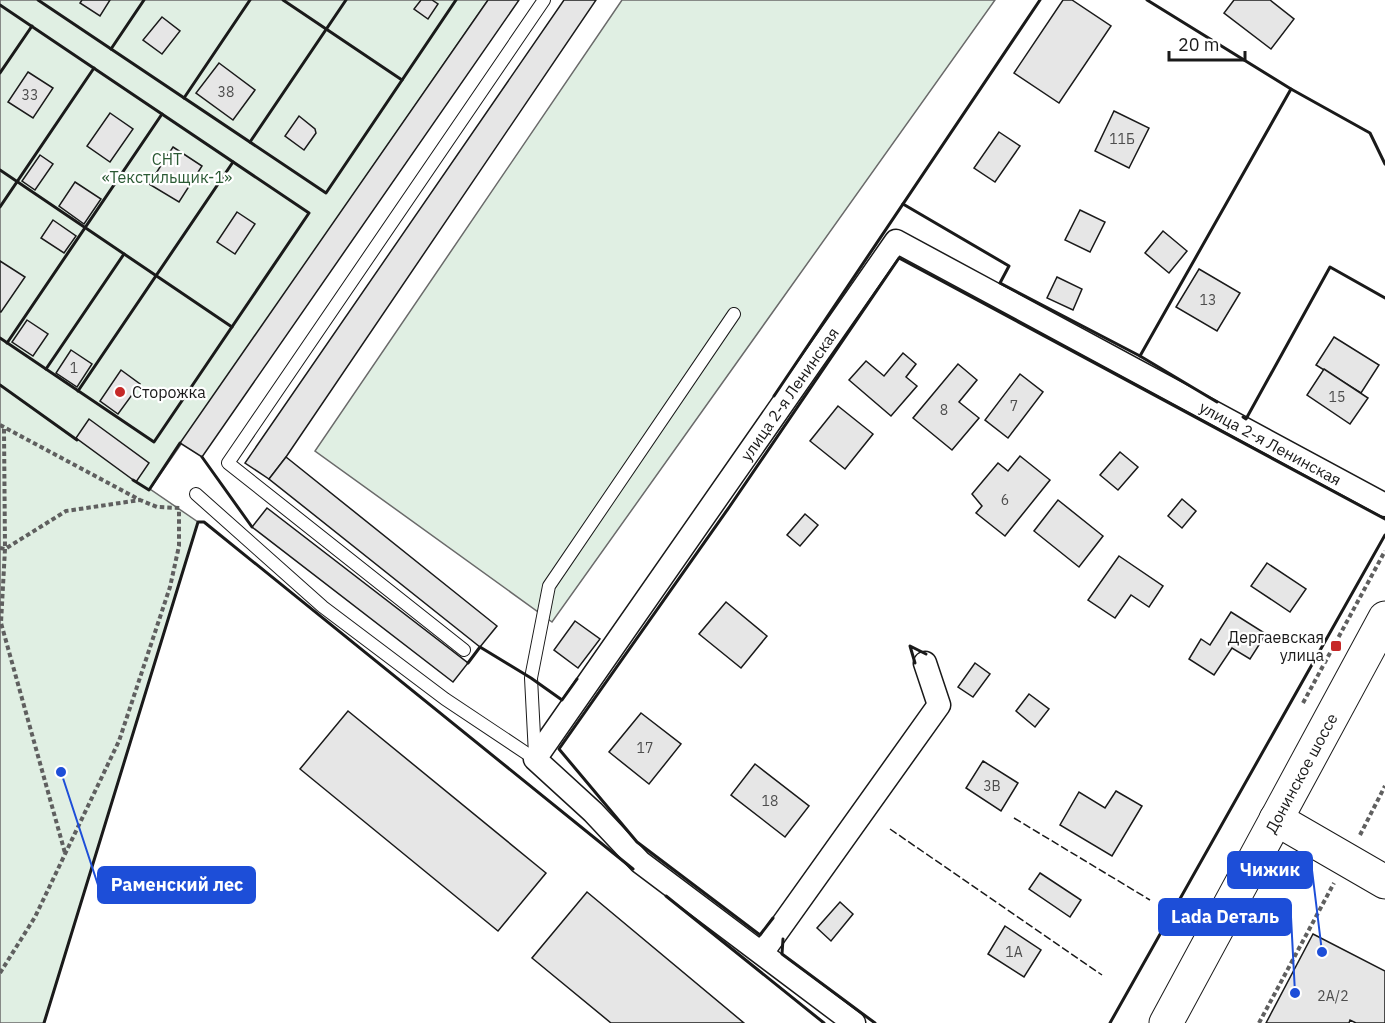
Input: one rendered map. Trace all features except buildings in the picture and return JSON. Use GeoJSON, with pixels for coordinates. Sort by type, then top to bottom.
{"type":"FeatureCollection","features":[{"type":"Feature","properties":{"kind":"main road","name":"Донинское шоссе"},"geometry":{"type":"LineString","coordinates":[[1166,1023],[1385,618]]}},
{"type":"Feature","properties":{"kind":"main road"},"geometry":{"type":"LineString","coordinates":[[1276,819],[1385,882]]}},
{"type":"Feature","properties":{"kind":"street","name":"улица 2-я Ленинская"},"geometry":{"type":"LineString","coordinates":[[535,759],[896,241],[1385,505]]}},
{"type":"Feature","properties":{"kind":"street"},"geometry":{"type":"LineString","coordinates":[[762,953],[939,705],[925,663]]}},
{"type":"Feature","properties":{"kind":"street"},"geometry":{"type":"LineString","coordinates":[[535,759],[593,812],[640,861],[854,1023]]}},
{"type":"Feature","properties":{"kind":"lane"},"geometry":{"type":"LineString","coordinates":[[464,650],[228,463],[544,0]]}},
{"type":"Feature","properties":{"kind":"lane"},"geometry":{"type":"LineString","coordinates":[[535,759],[531,678],[549,586],[734,314]]}},
{"type":"Feature","properties":{"kind":"lane"},"geometry":{"type":"LineString","coordinates":[[196,494],[323,607],[445,699],[535,759]]}},
{"type":"Feature","properties":{"kind":"path"},"geometry":{"type":"LineString","coordinates":[[0,973],[35,917],[119,741],[170,587],[179,546],[179,509],[157,507],[140,500],[2,427],[1,623],[65,853]]}},
{"type":"Feature","properties":{"kind":"path"},"geometry":{"type":"LineString","coordinates":[[0,555],[2,548],[66,511],[140,500]]}},
{"type":"Feature","properties":{"kind":"path"},"geometry":{"type":"LineString","coordinates":[[1259,1023],[1385,786]]}},
{"type":"Feature","properties":{"kind":"green space","name":"СНТ «Текстильщик-1»"},"geometry":{"type":"Polygon","coordinates":[[[0,0],[488,0],[150,489],[198,522],[44,1023],[0,1023],[0,0]]]}},
{"type":"Feature","properties":{"kind":"green space"},"geometry":{"type":"Polygon","coordinates":[[[622,0],[995,0],[552,622],[315,451],[622,0]]]}},
{"type":"Feature","properties":{"kind":"fence"},"geometry":{"type":"LineString","coordinates":[[1014,818],[1150,900]]}},
{"type":"Feature","properties":{"kind":"fence"},"geometry":{"type":"LineString","coordinates":[[890,829],[1102,975]]}},
{"type":"Feature","properties":{"kind":"wall"},"geometry":{"type":"LineString","coordinates":[[38,0],[326,193],[456,0]]}},
{"type":"Feature","properties":{"kind":"wall"},"geometry":{"type":"LineString","coordinates":[[111,49],[144,0]]}},
{"type":"Feature","properties":{"kind":"wall"},"geometry":{"type":"LineString","coordinates":[[184,98],[250,0]]}},
{"type":"Feature","properties":{"kind":"wall"},"geometry":{"type":"LineString","coordinates":[[283,0],[402,80]]}},
{"type":"Feature","properties":{"kind":"wall"},"geometry":{"type":"LineString","coordinates":[[250,142],[346,0]]}},
{"type":"Feature","properties":{"kind":"wall"},"geometry":{"type":"LineString","coordinates":[[774,396],[1040,0]]}},
{"type":"Feature","properties":{"kind":"wall"},"geometry":{"type":"LineString","coordinates":[[1147,0],[1291,89],[1370,133],[1385,164]]}},
{"type":"Feature","properties":{"kind":"wall"},"geometry":{"type":"LineString","coordinates":[[0,5],[309,213],[154,442],[0,338]]}},
{"type":"Feature","properties":{"kind":"wall"},"geometry":{"type":"LineString","coordinates":[[0,73],[32,26]]}},
{"type":"Feature","properties":{"kind":"wall"},"geometry":{"type":"LineString","coordinates":[[0,207],[94,68]]}},
{"type":"Feature","properties":{"kind":"wall"},"geometry":{"type":"LineString","coordinates":[[1140,356],[1291,89]]}},
{"type":"Feature","properties":{"kind":"wall"},"geometry":{"type":"LineString","coordinates":[[7,343],[162,114]]}},
{"type":"Feature","properties":{"kind":"wall"},"geometry":{"type":"LineString","coordinates":[[78,391],[233,162]]}},
{"type":"Feature","properties":{"kind":"wall"},"geometry":{"type":"LineString","coordinates":[[0,170],[232,327]]}},
{"type":"Feature","properties":{"kind":"wall"},"geometry":{"type":"LineString","coordinates":[[903,204],[1009,266],[1000,283],[1140,356],[1217,402]]}},
{"type":"Feature","properties":{"kind":"wall"},"geometry":{"type":"LineString","coordinates":[[46,369],[124,254]]}},
{"type":"Feature","properties":{"kind":"wall"},"geometry":{"type":"LineString","coordinates":[[773,918],[760,935],[637,842],[559,749],[730,506],[899,258],[1385,519]]}},
{"type":"Feature","properties":{"kind":"wall"},"geometry":{"type":"LineString","coordinates":[[1243,417],[1246,419],[1330,267],[1385,298]]}},
{"type":"Feature","properties":{"kind":"wall"},"geometry":{"type":"LineString","coordinates":[[0,385],[77,440]]}},
{"type":"Feature","properties":{"kind":"wall"},"geometry":{"type":"LineString","coordinates":[[133,480],[149,490],[180,443]]}},
{"type":"Feature","properties":{"kind":"wall"},"geometry":{"type":"LineString","coordinates":[[202,457],[252,527]]}},
{"type":"Feature","properties":{"kind":"wall"},"geometry":{"type":"LineString","coordinates":[[44,1023],[198,522],[204,522],[633,869]]}},
{"type":"Feature","properties":{"kind":"wall"},"geometry":{"type":"LineString","coordinates":[[1110,1023],[1385,535]]}},
{"type":"Feature","properties":{"kind":"wall"},"geometry":{"type":"LineString","coordinates":[[915,663],[910,646],[926,654]]}},
{"type":"Feature","properties":{"kind":"wall"},"geometry":{"type":"LineString","coordinates":[[468,663],[480,647],[562,700],[577,679]]}},
{"type":"Feature","properties":{"kind":"wall"},"geometry":{"type":"LineString","coordinates":[[666,896],[824,1023]]}},
{"type":"Feature","properties":{"kind":"wall"},"geometry":{"type":"LineString","coordinates":[[783,939],[782,954],[875,1023]]}},
{"type":"Feature","properties":{"kind":"place","name":"Сторожка"},"geometry":{"type":"Point","coordinates":[120,392]}},
{"type":"Feature","properties":{"kind":"place","name":"Дергаевская улица"},"geometry":{"type":"Point","coordinates":[1336,646]}},
{"type":"Feature","properties":{"kind":"place","name":"Раменский лес"},"geometry":{"type":"Point","coordinates":[61,772]}},
{"type":"Feature","properties":{"kind":"place","name":"Чижик"},"geometry":{"type":"Point","coordinates":[1322,952]}},
{"type":"Feature","properties":{"kind":"place","name":"Lada Dеталь"},"geometry":{"type":"Point","coordinates":[1295,993]}}]}
